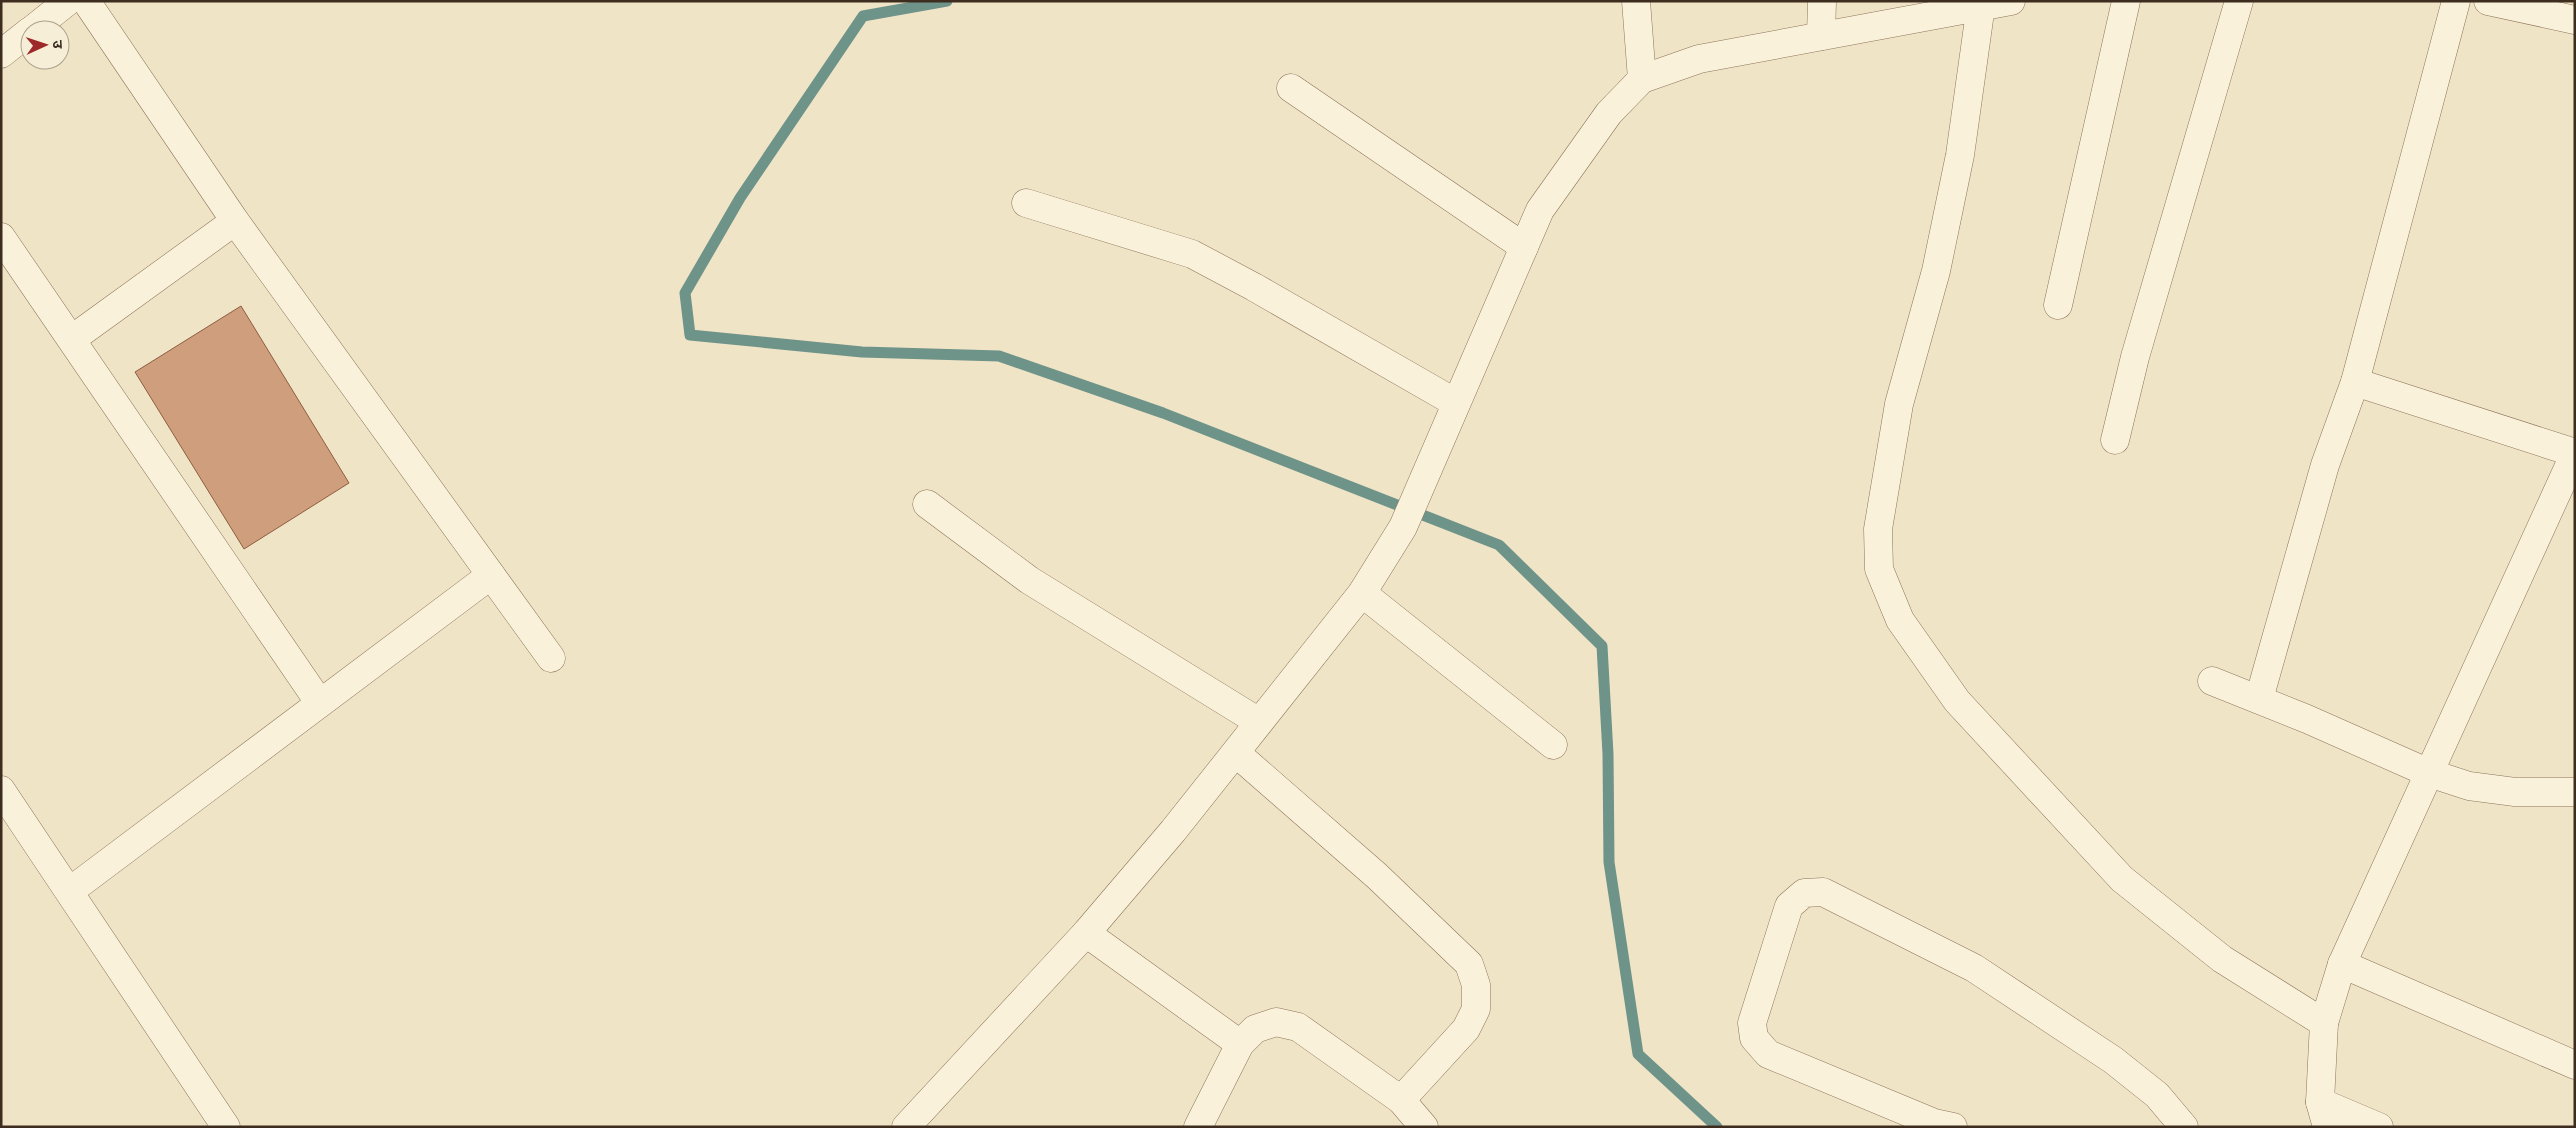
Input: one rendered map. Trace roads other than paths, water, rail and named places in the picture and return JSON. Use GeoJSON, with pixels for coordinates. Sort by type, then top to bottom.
{"type":"FeatureCollection","features":[{"type":"Feature","properties":{"kind":"street"},"geometry":{"type":"LineString","coordinates":[[45,20],[68,1]]}},
{"type":"Feature","properties":{"kind":"street"},"geometry":{"type":"LineString","coordinates":[[86,1],[236,221],[550,658]]}},
{"type":"Feature","properties":{"kind":"street"},"geometry":{"type":"LineString","coordinates":[[1636,1],[1642,79]]}},
{"type":"Feature","properties":{"kind":"street"},"geometry":{"type":"LineString","coordinates":[[1820,36],[1822,1]]}},
{"type":"Feature","properties":{"kind":"street"},"geometry":{"type":"LineString","coordinates":[[906,1127],[1086,933],[1236,753],[1362,593],[1402,526],[1524,247],[1546,202],[1608,113],[1642,79],[1699,59],[1981,5],[2011,1]]}},
{"type":"Feature","properties":{"kind":"street"},"geometry":{"type":"LineString","coordinates":[[2058,305],[2126,1]]}},
{"type":"Feature","properties":{"kind":"street"},"geometry":{"type":"LineString","coordinates":[[2115,440],[2135,357],[2239,1]]}},
{"type":"Feature","properties":{"kind":"street"},"geometry":{"type":"LineString","coordinates":[[2259,699],[2325,465],[2354,382],[2456,1]]}},
{"type":"Feature","properties":{"kind":"street"},"geometry":{"type":"LineString","coordinates":[[2488,1],[2575,20]]}},
{"type":"Feature","properties":{"kind":"street"},"geometry":{"type":"LineString","coordinates":[[1981,5],[1960,155],[1936,271],[1899,404],[1878,529],[1879,569],[1900,620],[1957,701],[2122,879],[2222,959],[2324,1023]]}},
{"type":"Feature","properties":{"kind":"street"},"geometry":{"type":"LineString","coordinates":[[1,54],[20,39]]}},
{"type":"Feature","properties":{"kind":"street"},"geometry":{"type":"LineString","coordinates":[[1291,88],[1524,247]]}},
{"type":"Feature","properties":{"kind":"street"},"geometry":{"type":"LineString","coordinates":[[1026,203],[1192,254],[1254,287],[1456,403]]}},
{"type":"Feature","properties":{"kind":"street"},"geometry":{"type":"LineString","coordinates":[[72,339],[236,221]]}},
{"type":"Feature","properties":{"kind":"street"},"geometry":{"type":"LineString","coordinates":[[1,237],[319,702]]}},
{"type":"Feature","properties":{"kind":"street"},"geometry":{"type":"LineString","coordinates":[[2354,382],[2575,453],[2342,964],[2324,1023],[2324,1114],[2379,1127]]}},
{"type":"Feature","properties":{"kind":"street"},"geometry":{"type":"LineString","coordinates":[[927,504],[1029,580],[1259,722]]}},
{"type":"Feature","properties":{"kind":"street"},"geometry":{"type":"LineString","coordinates":[[70,891],[319,702],[491,575]]}},
{"type":"Feature","properties":{"kind":"street"},"geometry":{"type":"LineString","coordinates":[[1362,593],[1553,745]]}},
{"type":"Feature","properties":{"kind":"street"},"geometry":{"type":"LineString","coordinates":[[2212,681],[2259,699],[2429,773],[2469,786],[2515,792],[2575,792]]}},
{"type":"Feature","properties":{"kind":"street"},"geometry":{"type":"LineString","coordinates":[[1236,753],[1350,851],[1469,964],[1476,985],[1476,1009],[1466,1029],[1401,1100]]}},
{"type":"Feature","properties":{"kind":"street"},"geometry":{"type":"LineString","coordinates":[[1,790],[226,1127]]}},
{"type":"Feature","properties":{"kind":"street"},"geometry":{"type":"LineString","coordinates":[[1953,1127],[1934,1123],[1768,1054],[1754,1038],[1752,1024],[1789,906],[1804,893],[1824,892],[1974,968],[2113,1060],[2156,1095],[2184,1127]]}},
{"type":"Feature","properties":{"kind":"street"},"geometry":{"type":"LineString","coordinates":[[1086,933],[1240,1044]]}},
{"type":"Feature","properties":{"kind":"street"},"geometry":{"type":"LineString","coordinates":[[2342,964],[2575,1064]]}},
{"type":"Feature","properties":{"kind":"street"},"geometry":{"type":"LineString","coordinates":[[1198,1127],[1240,1044],[1255,1029],[1276,1022],[1298,1027],[1401,1100],[1424,1127]]}},
{"type":"Feature","properties":{"kind":"waterway"},"geometry":{"type":"LineString","coordinates":[[947,1],[863,16],[740,198],[685,293],[690,335],[862,352],[999,356],[1163,413],[1499,545],[1602,646],[1608,754],[1609,862],[1638,1054],[1717,1127]]}}]}
